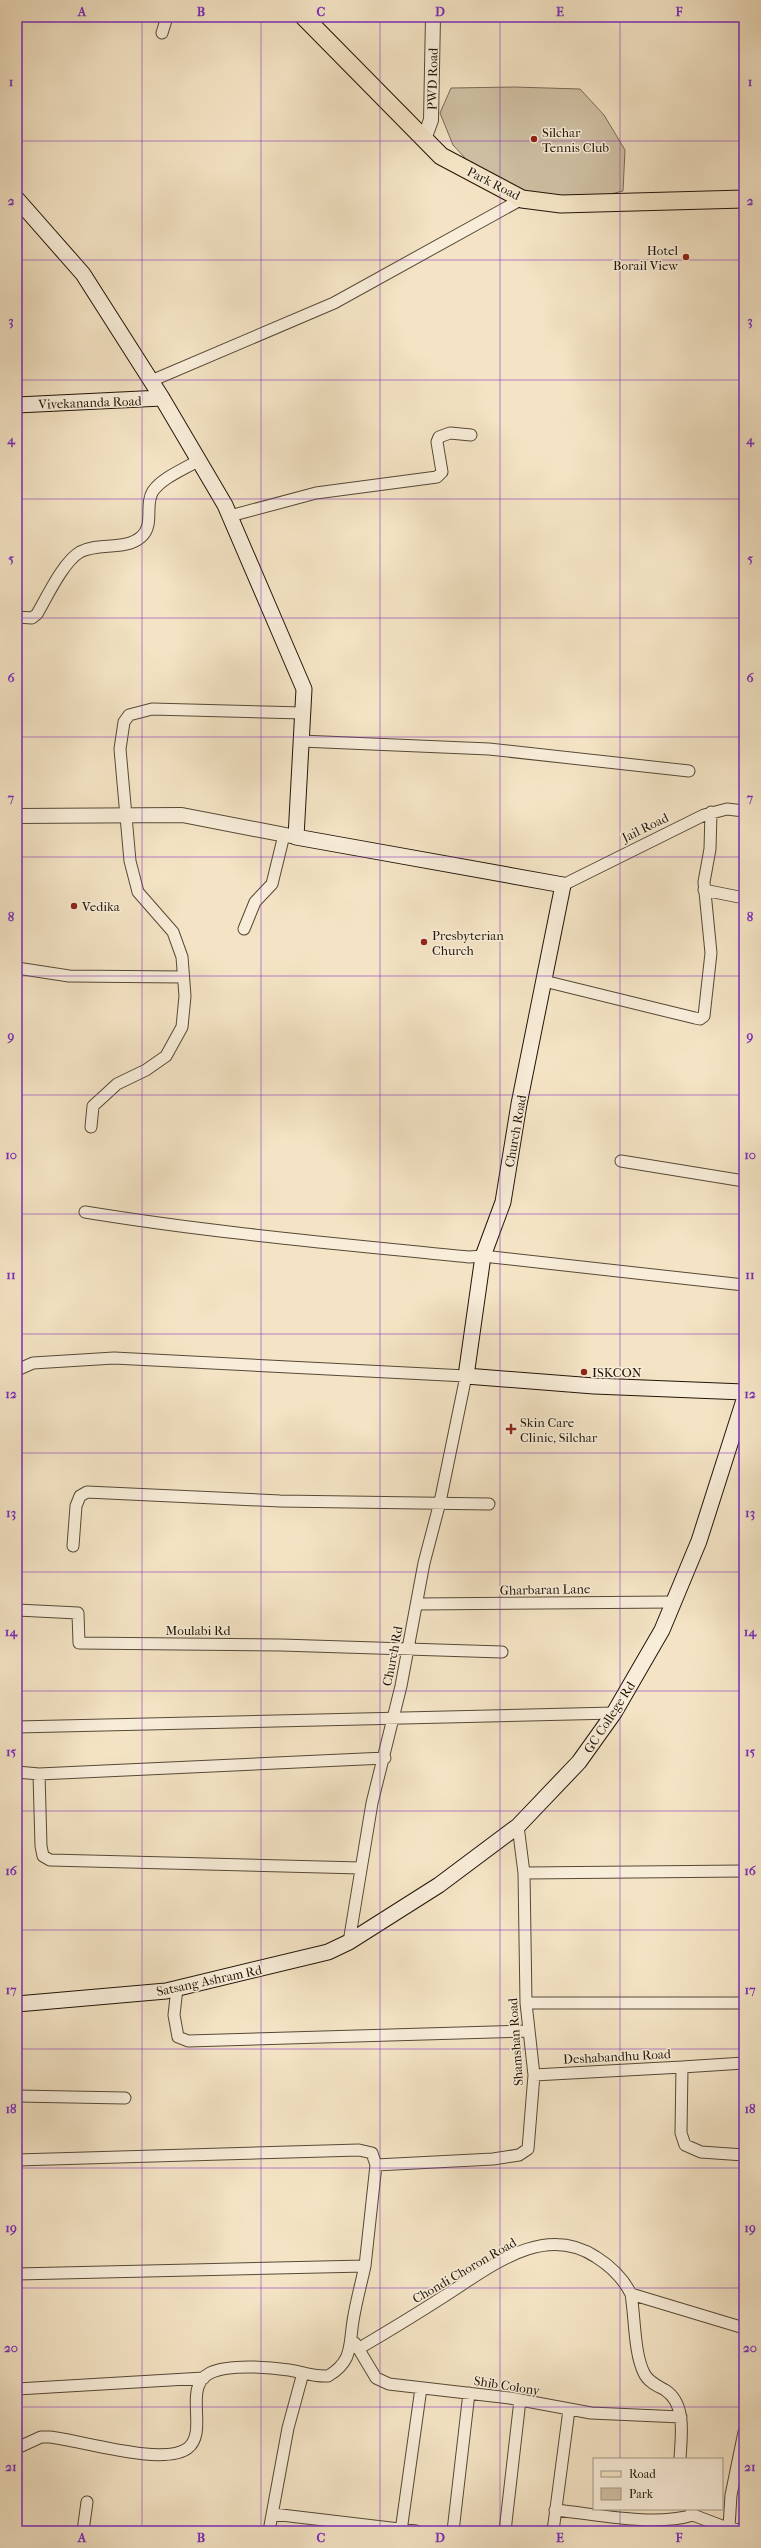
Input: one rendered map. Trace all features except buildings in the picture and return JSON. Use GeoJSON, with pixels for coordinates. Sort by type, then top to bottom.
{"type":"FeatureCollection","features":[{"type":"Feature","properties":{"kind":"main road","name":"Park Road"},"geometry":{"type":"LineString","coordinates":[[304,17],[441,156],[522,199],[561,204],[744,199]]}},
{"type":"Feature","properties":{"kind":"main road"},"geometry":{"type":"LineString","coordinates":[[17,199],[83,274],[162,398],[230,516],[304,689],[301,741],[290,836],[563,885]]}},
{"type":"Feature","properties":{"kind":"main road","name":"Vivekananda Road"},"geometry":{"type":"LineString","coordinates":[[17,405],[162,398]]}},
{"type":"Feature","properties":{"kind":"main road","name":"Church Road"},"geometry":{"type":"LineString","coordinates":[[466,1376],[483,1256],[503,1202],[518,1104],[563,885]]}},
{"type":"Feature","properties":{"kind":"main road"},"geometry":{"type":"LineString","coordinates":[[466,1376],[594,1386],[744,1392]]}},
{"type":"Feature","properties":{"kind":"main road","name":"GC College Rd"},"geometry":{"type":"LineString","coordinates":[[349,1942],[439,1885],[518,1826],[579,1762],[614,1713],[662,1630],[703,1528],[744,1400]]}},
{"type":"Feature","properties":{"kind":"main road","name":"Satsang Ashram Rd"},"geometry":{"type":"LineString","coordinates":[[17,2004],[177,1988],[328,1952],[349,1942]]}},
{"type":"Feature","properties":{"kind":"street"},"geometry":{"type":"LineString","coordinates":[[162,33],[167,17]]}},
{"type":"Feature","properties":{"kind":"street","name":"PWD Road"},"geometry":{"type":"LineString","coordinates":[[424,139],[431,120],[433,17]]}},
{"type":"Feature","properties":{"kind":"street"},"geometry":{"type":"LineString","coordinates":[[151,381],[334,303],[522,199]]}},
{"type":"Feature","properties":{"kind":"street"},"geometry":{"type":"LineString","coordinates":[[230,516],[316,493],[437,477],[442,472],[438,442],[439,437],[450,433],[471,435]]}},
{"type":"Feature","properties":{"kind":"street"},"geometry":{"type":"LineString","coordinates":[[17,617],[32,618],[36,614],[70,560],[81,552],[134,542],[142,536],[148,527],[150,501],[153,492],[160,484],[199,460]]}},
{"type":"Feature","properties":{"kind":"street"},"geometry":{"type":"LineString","coordinates":[[91,1127],[93,1106],[117,1084],[146,1070],[166,1056],[182,1027],[185,996],[182,957],[173,932],[138,892],[130,861],[120,749],[124,722],[129,715],[152,709],[303,713]]}},
{"type":"Feature","properties":{"kind":"street"},"geometry":{"type":"LineString","coordinates":[[301,741],[490,749],[689,771]]}},
{"type":"Feature","properties":{"kind":"street","name":"Jail Road"},"geometry":{"type":"LineString","coordinates":[[563,885],[610,860],[711,812],[727,809],[744,811]]}},
{"type":"Feature","properties":{"kind":"street"},"geometry":{"type":"LineString","coordinates":[[544,981],[700,1019],[704,1016],[711,953],[704,890],[711,812]]}},
{"type":"Feature","properties":{"kind":"street"},"geometry":{"type":"LineString","coordinates":[[17,816],[126,814],[182,815],[290,836],[272,884],[255,902],[244,929]]}},
{"type":"Feature","properties":{"kind":"street"},"geometry":{"type":"LineString","coordinates":[[704,890],[744,898]]}},
{"type":"Feature","properties":{"kind":"street"},"geometry":{"type":"LineString","coordinates":[[17,968],[69,976],[183,977]]}},
{"type":"Feature","properties":{"kind":"street"},"geometry":{"type":"LineString","coordinates":[[621,1161],[744,1181]]}},
{"type":"Feature","properties":{"kind":"street"},"geometry":{"type":"LineString","coordinates":[[85,1212],[166,1225],[469,1257],[483,1256],[744,1285]]}},
{"type":"Feature","properties":{"kind":"street"},"geometry":{"type":"LineString","coordinates":[[17,1369],[33,1363],[114,1358],[466,1376]]}},
{"type":"Feature","properties":{"kind":"street","name":"Church Rd"},"geometry":{"type":"LineString","coordinates":[[349,1942],[360,1868],[372,1803],[394,1720],[424,1563],[440,1502],[466,1376]]}},
{"type":"Feature","properties":{"kind":"street"},"geometry":{"type":"LineString","coordinates":[[73,1546],[76,1506],[80,1496],[87,1492],[280,1501],[440,1502],[489,1504]]}},
{"type":"Feature","properties":{"kind":"street","name":"Gharbaran Lane"},"geometry":{"type":"LineString","coordinates":[[417,1604],[674,1602]]}},
{"type":"Feature","properties":{"kind":"street","name":"Moulabi Rd"},"geometry":{"type":"LineString","coordinates":[[17,1610],[78,1613],[79,1643],[408,1648]]}},
{"type":"Feature","properties":{"kind":"street"},"geometry":{"type":"LineString","coordinates":[[408,1648],[502,1652]]}},
{"type":"Feature","properties":{"kind":"street"},"geometry":{"type":"LineString","coordinates":[[17,1726],[394,1720],[614,1713]]}},
{"type":"Feature","properties":{"kind":"street"},"geometry":{"type":"LineString","coordinates":[[17,1772],[39,1774],[385,1758]]}},
{"type":"Feature","properties":{"kind":"street"},"geometry":{"type":"LineString","coordinates":[[39,1774],[43,1856],[50,1860],[360,1868]]}},
{"type":"Feature","properties":{"kind":"street","name":"Shamshan Road"},"geometry":{"type":"LineString","coordinates":[[376,2165],[493,2159],[525,2153],[528,2148],[534,2075],[526,2003],[524,1873],[518,1826]]}},
{"type":"Feature","properties":{"kind":"street"},"geometry":{"type":"LineString","coordinates":[[524,1873],[744,1871]]}},
{"type":"Feature","properties":{"kind":"street"},"geometry":{"type":"LineString","coordinates":[[177,1988],[175,2028],[178,2037],[188,2041],[529,2031]]}},
{"type":"Feature","properties":{"kind":"street"},"geometry":{"type":"LineString","coordinates":[[526,2003],[744,2003]]}},
{"type":"Feature","properties":{"kind":"street"},"geometry":{"type":"LineString","coordinates":[[682,2067],[744,2063]]}},
{"type":"Feature","properties":{"kind":"street","name":"Deshabandhu Road"},"geometry":{"type":"LineString","coordinates":[[534,2075],[682,2067],[681,2133],[685,2145],[701,2152],[744,2155]]}},
{"type":"Feature","properties":{"kind":"street"},"geometry":{"type":"LineString","coordinates":[[17,2096],[125,2098]]}},
{"type":"Feature","properties":{"kind":"street"},"geometry":{"type":"LineString","coordinates":[[17,2160],[359,2150],[372,2153],[376,2165],[365,2266],[353,2321],[353,2339],[347,2358],[336,2371],[328,2376],[302,2378],[260,2367],[216,2371],[204,2378],[17,2389]]}},
{"type":"Feature","properties":{"kind":"street","name":"Chondi Choron Road"},"geometry":{"type":"LineString","coordinates":[[361,2354],[472,2278],[522,2250],[540,2245],[558,2243],[572,2245],[587,2251],[608,2265],[620,2276],[631,2294],[642,2369],[650,2380],[672,2395],[677,2403],[680,2458]]}},
{"type":"Feature","properties":{"kind":"street"},"geometry":{"type":"LineString","coordinates":[[17,2274],[365,2266]]}},
{"type":"Feature","properties":{"kind":"street"},"geometry":{"type":"LineString","coordinates":[[631,2294],[744,2328]]}},
{"type":"Feature","properties":{"kind":"street","name":"Shib Colony"},"geometry":{"type":"LineString","coordinates":[[353,2339],[372,2373],[376,2378],[389,2384],[520,2400],[570,2410],[650,2417],[677,2417]]}},
{"type":"Feature","properties":{"kind":"street"},"geometry":{"type":"LineString","coordinates":[[17,2448],[41,2437],[50,2436],[132,2453],[178,2452],[188,2448],[196,2431],[198,2389],[204,2378]]}},
{"type":"Feature","properties":{"kind":"street"},"geometry":{"type":"LineString","coordinates":[[269,2531],[294,2403],[302,2378]]}},
{"type":"Feature","properties":{"kind":"street"},"geometry":{"type":"LineString","coordinates":[[401,2530],[421,2388]]}},
{"type":"Feature","properties":{"kind":"street"},"geometry":{"type":"LineString","coordinates":[[453,2531],[469,2393]]}},
{"type":"Feature","properties":{"kind":"street"},"geometry":{"type":"LineString","coordinates":[[505,2531],[520,2400]]}},
{"type":"Feature","properties":{"kind":"street"},"geometry":{"type":"LineString","coordinates":[[553,2531],[570,2410]]}},
{"type":"Feature","properties":{"kind":"street"},"geometry":{"type":"LineString","coordinates":[[729,2528],[731,2495],[744,2432]]}},
{"type":"Feature","properties":{"kind":"street"},"geometry":{"type":"LineString","coordinates":[[83,2531],[87,2502]]}},
{"type":"Feature","properties":{"kind":"street"},"geometry":{"type":"LineString","coordinates":[[555,2510],[656,2520],[673,2520],[692,2512],[729,2528],[744,2531]]}},
{"type":"Feature","properties":{"kind":"street"},"geometry":{"type":"LineString","coordinates":[[273,2514],[416,2531]]}},
{"type":"Feature","properties":{"kind":"green space","name":"Silchar Tennis Club"},"geometry":{"type":"Polygon","coordinates":[[[514,87],[580,89],[604,115],[625,150],[623,191],[599,197],[540,198],[503,184],[466,159],[453,145],[440,113],[451,88],[514,87]]]}},
{"type":"Feature","properties":{"kind":"place","name":"Silchar Tennis Club"},"geometry":{"type":"Point","coordinates":[534,139]}},
{"type":"Feature","properties":{"kind":"place","name":"Hotel Borail View"},"geometry":{"type":"Point","coordinates":[686,257]}},
{"type":"Feature","properties":{"kind":"place","name":"Vedika"},"geometry":{"type":"Point","coordinates":[74,906]}},
{"type":"Feature","properties":{"kind":"place","name":"Presbyterian Church"},"geometry":{"type":"Point","coordinates":[424,942]}},
{"type":"Feature","properties":{"kind":"place","name":"ISKCON"},"geometry":{"type":"Point","coordinates":[584,1372]}},
{"type":"Feature","properties":{"kind":"place","name":"Skin Care Clinic, Silchar"},"geometry":{"type":"Point","coordinates":[511,1429]}}]}
